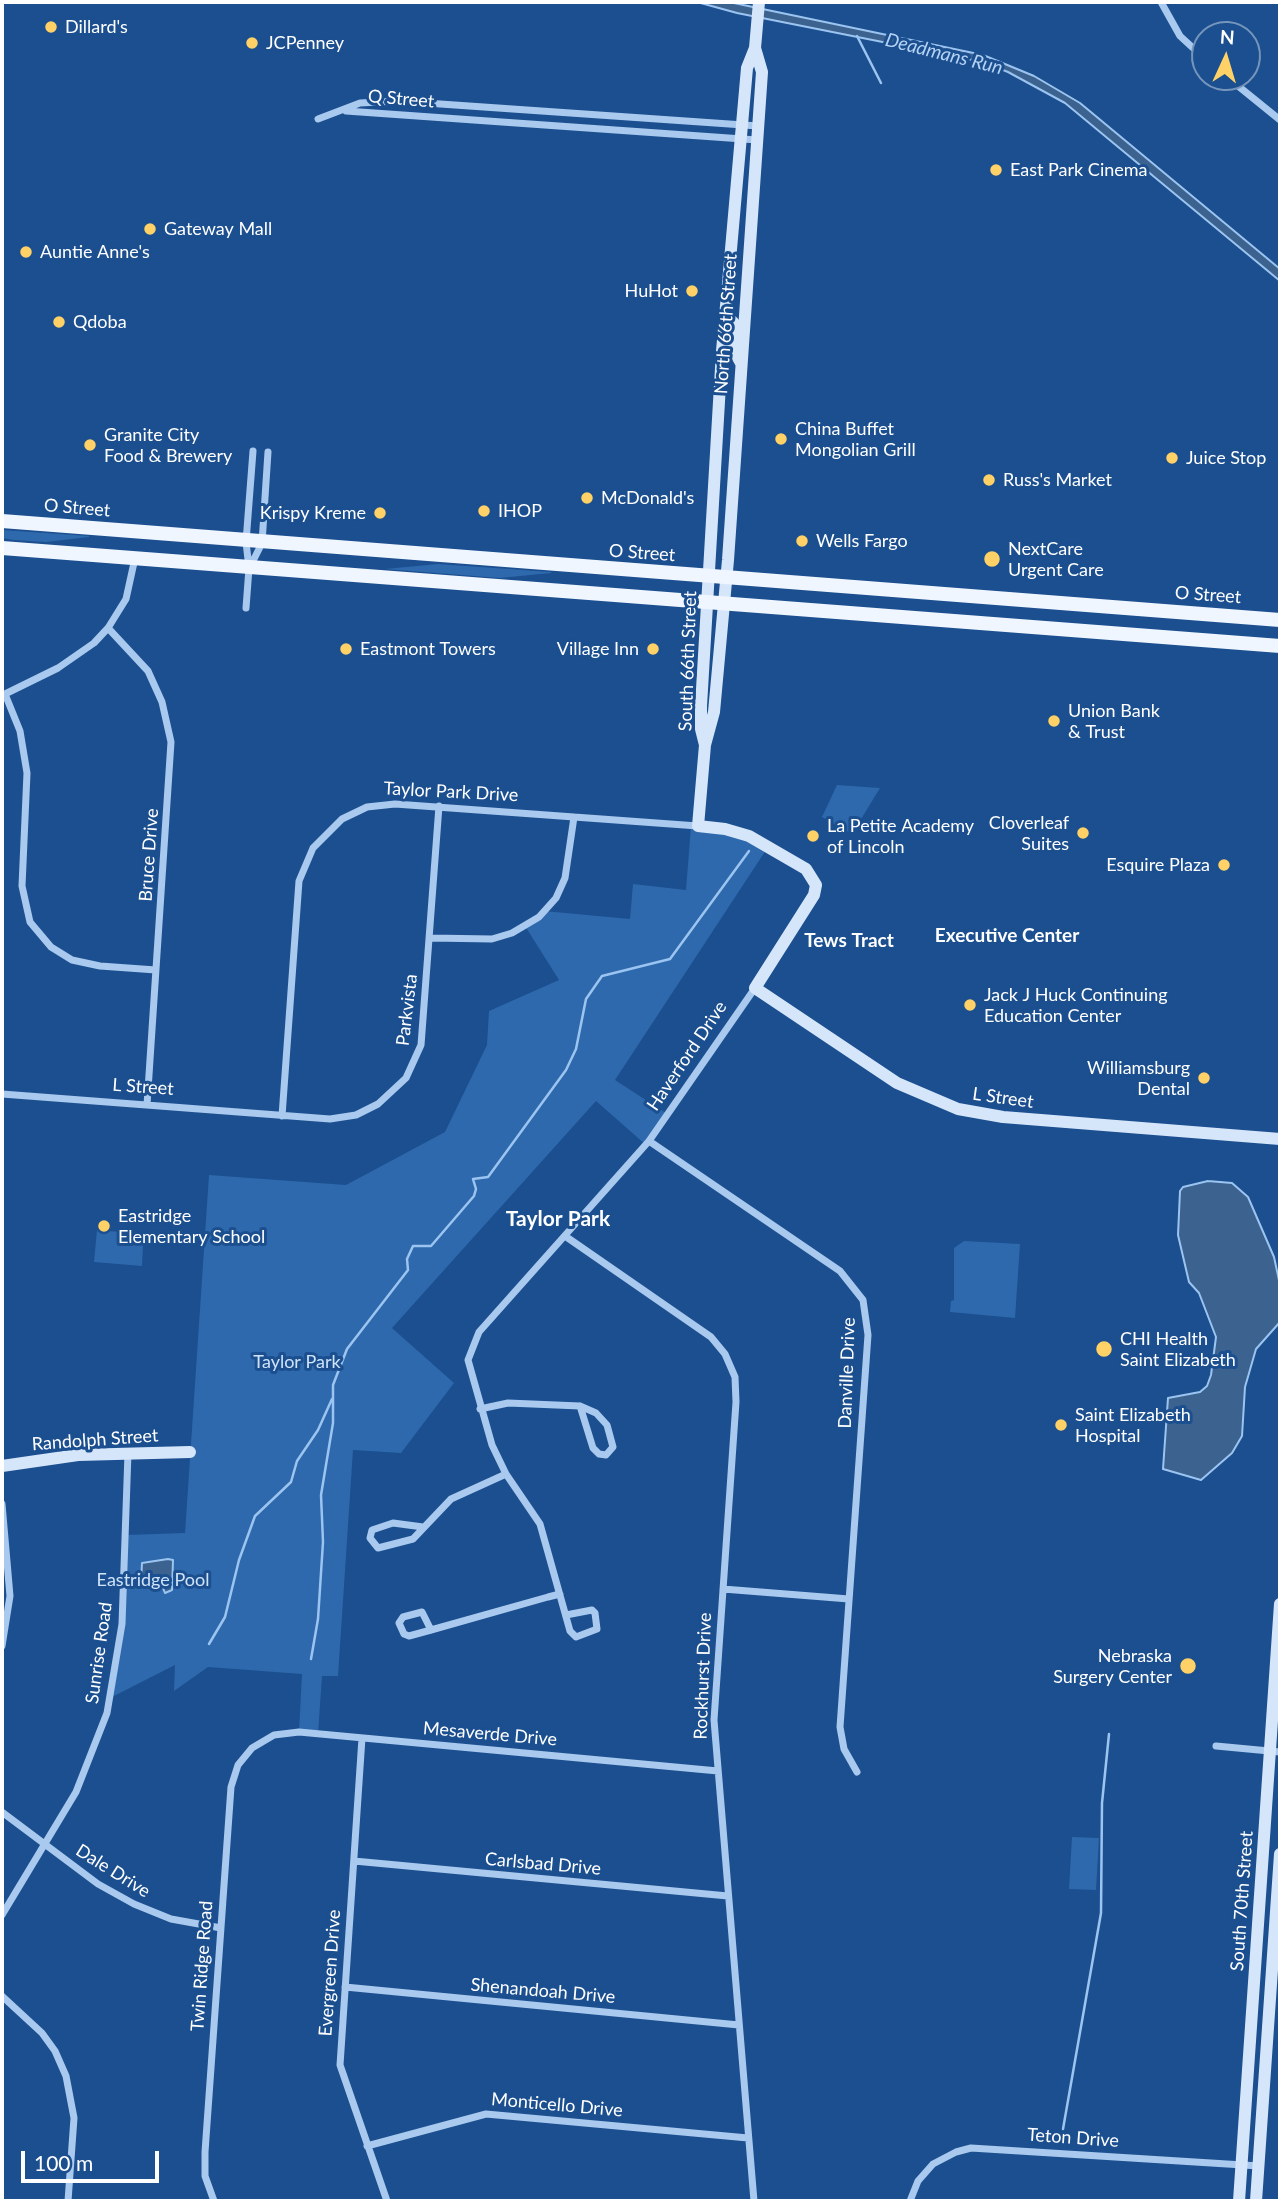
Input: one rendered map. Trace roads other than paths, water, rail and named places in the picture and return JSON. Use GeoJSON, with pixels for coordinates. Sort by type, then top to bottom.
{"type":"FeatureCollection","features":[{"type":"Feature","properties":{"kind":"main road","name":"North 66th Street"},"geometry":{"type":"LineString","coordinates":[[708,578],[747,68],[755,48],[759,2]]}},
{"type":"Feature","properties":{"kind":"main road","name":"North 66th Street"},"geometry":{"type":"LineString","coordinates":[[723,604],[762,72],[755,48]]}},
{"type":"Feature","properties":{"kind":"main road"},"geometry":{"type":"LineString","coordinates":[[730,276],[734,303],[732,347],[741,363]]}},
{"type":"Feature","properties":{"kind":"main road","name":"O Street"},"geometry":{"type":"LineString","coordinates":[[2,522],[1280,620]]}},
{"type":"Feature","properties":{"kind":"main road"},"geometry":{"type":"LineString","coordinates":[[2,548],[1280,646]]}},
{"type":"Feature","properties":{"kind":"main road","name":"South 66th Street"},"geometry":{"type":"LineString","coordinates":[[705,745],[701,717],[708,578]]}},
{"type":"Feature","properties":{"kind":"main road","name":"South 66th Street"},"geometry":{"type":"LineString","coordinates":[[698,827],[705,745],[715,712],[723,604]]}},
{"type":"Feature","properties":{"kind":"main road","name":"Taylor Park Drive"},"geometry":{"type":"LineString","coordinates":[[698,827],[744,834],[806,869],[815,881]]}},
{"type":"Feature","properties":{"kind":"main road","name":"Haverford Drive"},"geometry":{"type":"LineString","coordinates":[[755,988],[814,895],[815,881]]}},
{"type":"Feature","properties":{"kind":"main road","name":"L Street"},"geometry":{"type":"LineString","coordinates":[[755,988],[897,1083],[958,1109],[1017,1119],[1280,1139]]}},
{"type":"Feature","properties":{"kind":"main road","name":"Randolph Street"},"geometry":{"type":"LineString","coordinates":[[2,1466],[68,1455],[190,1452]]}},
{"type":"Feature","properties":{"kind":"main road","name":"South 70th Street"},"geometry":{"type":"LineString","coordinates":[[1239,2201],[1275,1751],[1280,1604]]}},
{"type":"Feature","properties":{"kind":"main road","name":"South 70th Street"},"geometry":{"type":"LineString","coordinates":[[1256,2201],[1280,1854]]}},
{"type":"Feature","properties":{"kind":"street"},"geometry":{"type":"LineString","coordinates":[[1161,2],[1180,36],[1191,46]]}},
{"type":"Feature","properties":{"kind":"street"},"geometry":{"type":"LineString","coordinates":[[1244,91],[1280,120]]}},
{"type":"Feature","properties":{"kind":"street","name":"Q Street"},"geometry":{"type":"LineString","coordinates":[[757,141],[494,124],[367,110],[345,111],[318,118],[360,103],[397,101],[758,127]]}},
{"type":"Feature","properties":{"kind":"street"},"geometry":{"type":"LineString","coordinates":[[246,608],[249,568],[246,542],[253,451]]}},
{"type":"Feature","properties":{"kind":"street"},"geometry":{"type":"LineString","coordinates":[[249,568],[261,543],[268,452]]}},
{"type":"Feature","properties":{"kind":"street"},"geometry":{"type":"LineString","coordinates":[[135,558],[127,599],[108,628],[78,656],[3,695],[20,731],[27,773],[22,886],[30,922],[51,947],[72,960],[100,966],[156,970]]}},
{"type":"Feature","properties":{"kind":"street","name":"Bruce Drive"},"geometry":{"type":"LineString","coordinates":[[108,628],[148,671],[162,702],[170,732],[171,762],[147,1105]]}},
{"type":"Feature","properties":{"kind":"street","name":"Taylor Park Drive"},"geometry":{"type":"LineString","coordinates":[[282,1116],[298,888],[309,854],[331,827],[360,809],[388,804],[698,827]]}},
{"type":"Feature","properties":{"kind":"street","name":"Parkvista"},"geometry":{"type":"LineString","coordinates":[[282,1116],[330,1119],[356,1115],[378,1104],[401,1084],[414,1066],[421,1045],[439,806]]}},
{"type":"Feature","properties":{"kind":"street"},"geometry":{"type":"LineString","coordinates":[[430,937],[492,939],[512,933],[539,917],[556,898],[565,878],[574,817]]}},
{"type":"Feature","properties":{"kind":"street","name":"Haverford Drive"},"geometry":{"type":"LineString","coordinates":[[480,1409],[468,1360],[479,1332],[649,1141],[755,988]]}},
{"type":"Feature","properties":{"kind":"street","name":"L Street"},"geometry":{"type":"LineString","coordinates":[[2,1094],[282,1116]]}},
{"type":"Feature","properties":{"kind":"street","name":"Danville Drive"},"geometry":{"type":"LineString","coordinates":[[649,1141],[840,1271],[863,1300],[868,1335],[841,1714],[844,1749],[857,1772]]}},
{"type":"Feature","properties":{"kind":"street","name":"Rockhurst Drive"},"geometry":{"type":"LineString","coordinates":[[565,1236],[710,1336],[731,1366],[736,1402],[714,1712],[754,2201]]}},
{"type":"Feature","properties":{"kind":"street"},"geometry":{"type":"LineString","coordinates":[[566,1615],[592,1609],[597,1629],[576,1637],[570,1630],[540,1524],[506,1474],[480,1409],[508,1403],[580,1406],[596,1413],[607,1425],[613,1447],[606,1455],[599,1454],[593,1448],[580,1406]]}},
{"type":"Feature","properties":{"kind":"street","name":"Sunrise Road"},"geometry":{"type":"LineString","coordinates":[[2,1915],[83,1777],[112,1692],[122,1623],[128,1453]]}},
{"type":"Feature","properties":{"kind":"street"},"geometry":{"type":"LineString","coordinates":[[423,1527],[393,1523],[372,1530],[370,1538],[378,1548],[413,1539],[451,1499],[506,1474]]}},
{"type":"Feature","properties":{"kind":"street"},"geometry":{"type":"LineString","coordinates":[[2,1504],[10,1596],[2,1646]]}},
{"type":"Feature","properties":{"kind":"street"},"geometry":{"type":"LineString","coordinates":[[723,1589],[849,1599]]}},
{"type":"Feature","properties":{"kind":"street"},"geometry":{"type":"LineString","coordinates":[[431,1630],[422,1612],[403,1616],[399,1623],[404,1634],[409,1636],[431,1630],[560,1594]]}},
{"type":"Feature","properties":{"kind":"street","name":"Mesaverde Drive"},"geometry":{"type":"LineString","coordinates":[[260,1742],[286,1732],[718,1771]]}},
{"type":"Feature","properties":{"kind":"street","name":"Evergreen Drive"},"geometry":{"type":"LineString","coordinates":[[362,1738],[340,2065],[387,2201]]}},
{"type":"Feature","properties":{"kind":"street","name":"Twin Ridge Road"},"geometry":{"type":"LineString","coordinates":[[214,2201],[207,2183],[204,2163],[232,1782],[240,1760],[260,1742]]}},
{"type":"Feature","properties":{"kind":"street"},"geometry":{"type":"LineString","coordinates":[[1216,1746],[1275,1751]]}},
{"type":"Feature","properties":{"kind":"street","name":"Dale Drive"},"geometry":{"type":"LineString","coordinates":[[2,1812],[98,1884],[134,1905],[171,1919],[221,1928]]}},
{"type":"Feature","properties":{"kind":"street","name":"Carlsbad Drive"},"geometry":{"type":"LineString","coordinates":[[354,1861],[728,1896]]}},
{"type":"Feature","properties":{"kind":"street","name":"Shenandoah Drive"},"geometry":{"type":"LineString","coordinates":[[345,1987],[739,2025]]}},
{"type":"Feature","properties":{"kind":"street"},"geometry":{"type":"LineString","coordinates":[[2,1996],[42,2033],[55,2051],[66,2076],[74,2118],[68,2201]]}},
{"type":"Feature","properties":{"kind":"street","name":"Monticello Drive"},"geometry":{"type":"LineString","coordinates":[[367,2146],[486,2114],[748,2138]]}},
{"type":"Feature","properties":{"kind":"street","name":"Teton Drive"},"geometry":{"type":"LineString","coordinates":[[909,2201],[918,2181],[933,2164],[956,2152],[971,2148],[1259,2166]]}},
{"type":"Feature","properties":{"kind":"water","name":"Deadmans Run"},"geometry":{"type":"Polygon","coordinates":[[[697,2],[729,2],[983,55],[1034,76],[1080,103],[1280,269],[1280,281],[1065,103],[1008,72],[983,62],[737,13],[697,2]]]}},
{"type":"Feature","properties":{"kind":"water"},"geometry":{"type":"Polygon","coordinates":[[[1208,1181],[1232,1183],[1248,1197],[1274,1257],[1280,1285],[1280,1322],[1256,1349],[1245,1387],[1242,1436],[1232,1453],[1201,1480],[1163,1469],[1168,1398],[1200,1392],[1207,1386],[1211,1375],[1216,1337],[1199,1293],[1189,1282],[1178,1235],[1180,1191],[1183,1187],[1208,1181]]]}},
{"type":"Feature","properties":{"kind":"water"},"geometry":{"type":"Polygon","coordinates":[[[173,1560],[172,1590],[165,1593],[161,1583],[141,1582],[142,1563],[173,1560]]]}},
{"type":"Feature","properties":{"kind":"waterway"},"geometry":{"type":"LineString","coordinates":[[857,36],[881,83]]}},
{"type":"Feature","properties":{"kind":"waterway"},"geometry":{"type":"LineString","coordinates":[[311,1659],[318,1619],[323,1542],[321,1495],[333,1423],[333,1385],[347,1349],[408,1270],[407,1259],[413,1246],[431,1246],[474,1196],[476,1189],[473,1179],[488,1177],[566,1070],[576,1049],[586,999],[602,976],[670,959],[749,851]]}},
{"type":"Feature","properties":{"kind":"waterway"},"geometry":{"type":"LineString","coordinates":[[209,1644],[225,1617],[239,1560],[255,1516],[291,1482],[297,1461],[318,1430],[332,1399]]}},
{"type":"Feature","properties":{"kind":"waterway"},"geometry":{"type":"LineString","coordinates":[[1063,2129],[1101,1913],[1102,1803],[1109,1734]]}},
{"type":"Feature","properties":{"kind":"place","name":"Dillard's"},"geometry":{"type":"Point","coordinates":[51,27]}},
{"type":"Feature","properties":{"kind":"place","name":"JCPenney"},"geometry":{"type":"Point","coordinates":[252,43]}},
{"type":"Feature","properties":{"kind":"place","name":"East Park Cinema"},"geometry":{"type":"Point","coordinates":[996,170]}},
{"type":"Feature","properties":{"kind":"place","name":"Gateway Mall"},"geometry":{"type":"Point","coordinates":[150,229]}},
{"type":"Feature","properties":{"kind":"place","name":"Auntie Anne's"},"geometry":{"type":"Point","coordinates":[26,252]}},
{"type":"Feature","properties":{"kind":"place","name":"HuHot"},"geometry":{"type":"Point","coordinates":[692,291]}},
{"type":"Feature","properties":{"kind":"place","name":"Qdoba"},"geometry":{"type":"Point","coordinates":[59,322]}},
{"type":"Feature","properties":{"kind":"place","name":"China Buffet Mongolian Grill"},"geometry":{"type":"Point","coordinates":[781,439]}},
{"type":"Feature","properties":{"kind":"place","name":"Granite City Food & Brewery"},"geometry":{"type":"Point","coordinates":[90,445]}},
{"type":"Feature","properties":{"kind":"place","name":"Juice Stop"},"geometry":{"type":"Point","coordinates":[1172,458]}},
{"type":"Feature","properties":{"kind":"place","name":"Russ's Market"},"geometry":{"type":"Point","coordinates":[989,480]}},
{"type":"Feature","properties":{"kind":"place","name":"McDonald's"},"geometry":{"type":"Point","coordinates":[587,498]}},
{"type":"Feature","properties":{"kind":"place","name":"IHOP"},"geometry":{"type":"Point","coordinates":[484,511]}},
{"type":"Feature","properties":{"kind":"place","name":"Krispy Kreme"},"geometry":{"type":"Point","coordinates":[380,513]}},
{"type":"Feature","properties":{"kind":"place","name":"Wells Fargo"},"geometry":{"type":"Point","coordinates":[802,541]}},
{"type":"Feature","properties":{"kind":"place","name":"NextCare Urgent Care"},"geometry":{"type":"Point","coordinates":[992,559]}},
{"type":"Feature","properties":{"kind":"place","name":"Eastmont Towers"},"geometry":{"type":"Point","coordinates":[346,649]}},
{"type":"Feature","properties":{"kind":"place","name":"Village Inn"},"geometry":{"type":"Point","coordinates":[653,649]}},
{"type":"Feature","properties":{"kind":"place","name":"Union Bank & Trust"},"geometry":{"type":"Point","coordinates":[1054,721]}},
{"type":"Feature","properties":{"kind":"place","name":"Cloverleaf Suites"},"geometry":{"type":"Point","coordinates":[1083,833]}},
{"type":"Feature","properties":{"kind":"place","name":"La Petite Academy of Lincoln"},"geometry":{"type":"Point","coordinates":[813,836]}},
{"type":"Feature","properties":{"kind":"place","name":"Esquire Plaza"},"geometry":{"type":"Point","coordinates":[1224,865]}},
{"type":"Feature","properties":{"kind":"place","name":"Jack J Huck Continuing Education Center"},"geometry":{"type":"Point","coordinates":[970,1005]}},
{"type":"Feature","properties":{"kind":"place","name":"Williamsburg Dental"},"geometry":{"type":"Point","coordinates":[1204,1078]}},
{"type":"Feature","properties":{"kind":"place","name":"Eastridge Elementary School"},"geometry":{"type":"Point","coordinates":[104,1226]}},
{"type":"Feature","properties":{"kind":"place","name":"CHI Health Saint Elizabeth"},"geometry":{"type":"Point","coordinates":[1104,1349]}},
{"type":"Feature","properties":{"kind":"place","name":"Saint Elizabeth Hospital"},"geometry":{"type":"Point","coordinates":[1061,1425]}},
{"type":"Feature","properties":{"kind":"place","name":"Nebraska Surgery Center"},"geometry":{"type":"Point","coordinates":[1188,1666]}},
{"type":"Feature","properties":{"kind":"district","name":"Executive Center"},"geometry":{"type":"Point","coordinates":[1007,936]}},
{"type":"Feature","properties":{"kind":"district","name":"Tews Tract"},"geometry":{"type":"Point","coordinates":[849,941]}},
{"type":"Feature","properties":{"kind":"district","name":"Taylor Park"},"geometry":{"type":"Point","coordinates":[558,1219]}},
{"type":"Feature","properties":{"kind":"park label","name":"Eastridge Pool"},"geometry":{"type":"Point","coordinates":[153,1580]}}]}
